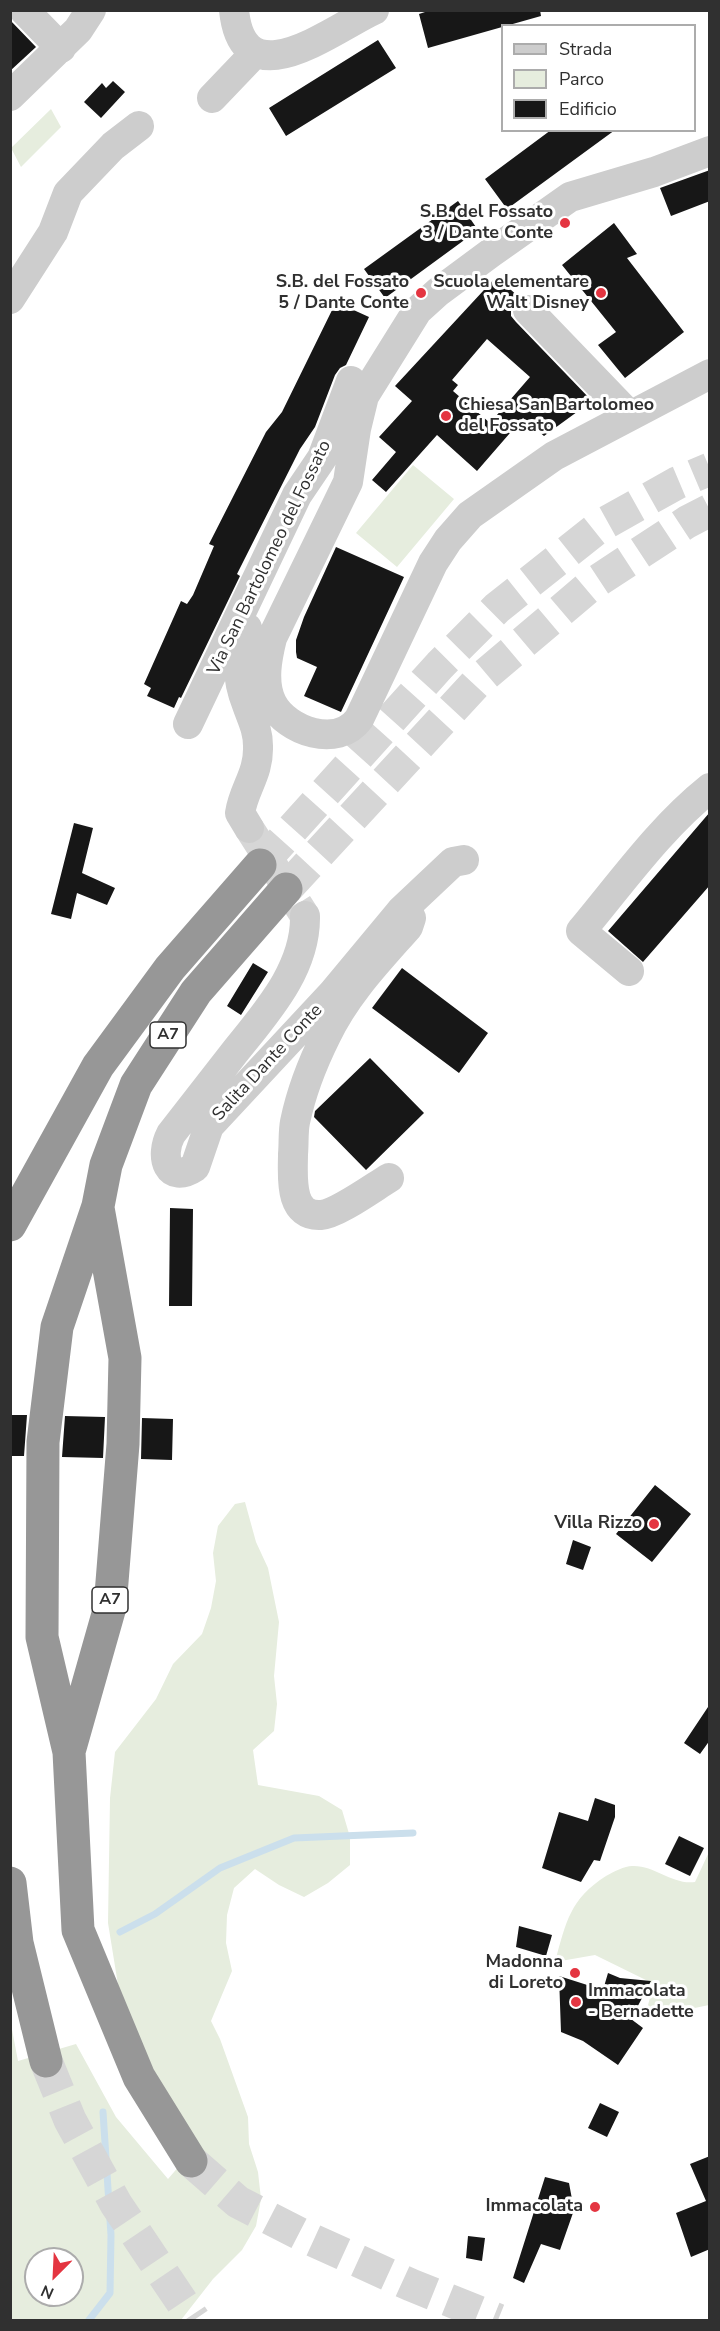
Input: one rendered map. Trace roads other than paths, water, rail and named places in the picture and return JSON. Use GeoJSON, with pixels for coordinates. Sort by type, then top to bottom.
{"type":"FeatureCollection","features":[{"type":"Feature","properties":{"kind":"highway","name":"A7"},"geometry":{"type":"LineString","coordinates":[[10,1225],[98,1066],[170,968],[260,865]]}},
{"type":"Feature","properties":{"kind":"highway","name":"A7"},"geometry":{"type":"LineString","coordinates":[[191,2161],[139,2077],[78,1929],[69,1752],[42,1637],[43,1442],[57,1327],[98,1206],[106,1165],[136,1085],[196,992],[286,889]]}},
{"type":"Feature","properties":{"kind":"highway","name":"A7"},"geometry":{"type":"LineString","coordinates":[[69,1752],[110,1607],[123,1444],[125,1358],[98,1206]]}},
{"type":"Feature","properties":{"kind":"highway"},"geometry":{"type":"LineString","coordinates":[[10,1883],[17,1943],[46,2061]]}},
{"type":"Feature","properties":{"kind":"street"},"geometry":{"type":"LineString","coordinates":[[24,10],[61,48]]}},
{"type":"Feature","properties":{"kind":"street"},"geometry":{"type":"LineString","coordinates":[[10,96],[78,30],[91,10]]}},
{"type":"Feature","properties":{"kind":"street"},"geometry":{"type":"LineString","coordinates":[[234,10],[240,36],[246,46],[255,53],[270,57],[288,55],[374,10]]}},
{"type":"Feature","properties":{"kind":"street"},"geometry":{"type":"LineString","coordinates":[[212,98],[255,53]]}},
{"type":"Feature","properties":{"kind":"street"},"geometry":{"type":"LineString","coordinates":[[10,299],[53,232],[68,193],[113,146],[139,126]]}},
{"type":"Feature","properties":{"kind":"street","name":"Via San Bartolomeo del Fossato"},"geometry":{"type":"LineString","coordinates":[[188,724],[297,495],[322,458],[361,361],[384,333],[417,312],[438,292],[570,197],[654,172],[710,152]]}},
{"type":"Feature","properties":{"kind":"street"},"geometry":{"type":"LineString","coordinates":[[528,310],[630,416]]}},
{"type":"Feature","properties":{"kind":"street","name":"Via San Bartolomeo del Fossato"},"geometry":{"type":"LineString","coordinates":[[417,312],[364,396],[358,417],[348,482],[272,638],[267,666],[269,694],[279,712],[298,726],[330,735],[340,734],[359,718],[432,563],[470,515],[554,456],[710,374]]}},
{"type":"Feature","properties":{"kind":"street"},"geometry":{"type":"LineString","coordinates":[[249,828],[240,813],[256,770],[258,746],[256,728],[240,681],[240,651],[249,622],[304,512],[322,458]]}},
{"type":"Feature","properties":{"kind":"street"},"geometry":{"type":"LineString","coordinates":[[629,971],[581,931],[659,837],[710,788]]}},
{"type":"Feature","properties":{"kind":"street","name":"Salita Dante Conte"},"geometry":{"type":"LineString","coordinates":[[305,916],[300,953],[282,989],[168,1141],[165,1159],[167,1164],[176,1171],[182,1173],[195,1167],[209,1126],[332,994],[401,911],[453,862],[464,860]]}},
{"type":"Feature","properties":{"kind":"street","name":"Salita Dante Conte"},"geometry":{"type":"LineString","coordinates":[[389,1178],[332,1212],[320,1215],[309,1213],[299,1204],[293,1191],[295,1121],[309,1076],[326,1036],[347,999],[408,927],[411,918],[407,912],[401,911]]}},
{"type":"Feature","properties":{"kind":"waterway"},"geometry":{"type":"LineString","coordinates":[[120,1932],[155,1914],[220,1868],[294,1838],[413,1833]]}},
{"type":"Feature","properties":{"kind":"waterway"},"geometry":{"type":"LineString","coordinates":[[89,2320],[110,2293],[111,2235],[103,2112]]}},
{"type":"Feature","properties":{"kind":"tunnel"},"geometry":{"type":"LineString","coordinates":[[260,865],[440,665],[497,608],[600,526],[677,483],[710,469]]}},
{"type":"Feature","properties":{"kind":"tunnel"},"geometry":{"type":"LineString","coordinates":[[286,889],[478,681],[591,585],[687,522],[710,510]]}},
{"type":"Feature","properties":{"kind":"tunnel"},"geometry":{"type":"LineString","coordinates":[[249,828],[305,916]]}},
{"type":"Feature","properties":{"kind":"tunnel"},"geometry":{"type":"LineString","coordinates":[[46,2061],[70,2120],[116,2204],[194,2320]]}},
{"type":"Feature","properties":{"kind":"tunnel"},"geometry":{"type":"LineString","coordinates":[[191,2161],[238,2202],[306,2237],[411,2285],[498,2320]]}},
{"type":"Feature","properties":{"kind":"place","name":"S.B. del Fossato 3 / Dante Conte"},"geometry":{"type":"Point","coordinates":[565,223]}},
{"type":"Feature","properties":{"kind":"place","name":"S.B. del Fossato 5 / Dante Conte"},"geometry":{"type":"Point","coordinates":[421,293]}},
{"type":"Feature","properties":{"kind":"place","name":"Scuola elementare Walt Disney"},"geometry":{"type":"Point","coordinates":[601,293]}},
{"type":"Feature","properties":{"kind":"place","name":"Chiesa San Bartolomeo del Fossato"},"geometry":{"type":"Point","coordinates":[446,416]}},
{"type":"Feature","properties":{"kind":"place","name":"Villa Rizzo"},"geometry":{"type":"Point","coordinates":[654,1524]}},
{"type":"Feature","properties":{"kind":"place","name":"Madonna di Loreto"},"geometry":{"type":"Point","coordinates":[575,1973]}},
{"type":"Feature","properties":{"kind":"place","name":"Immacolata - Bernadette"},"geometry":{"type":"Point","coordinates":[576,2002]}},
{"type":"Feature","properties":{"kind":"place","name":"Immacolata"},"geometry":{"type":"Point","coordinates":[595,2207]}}]}
